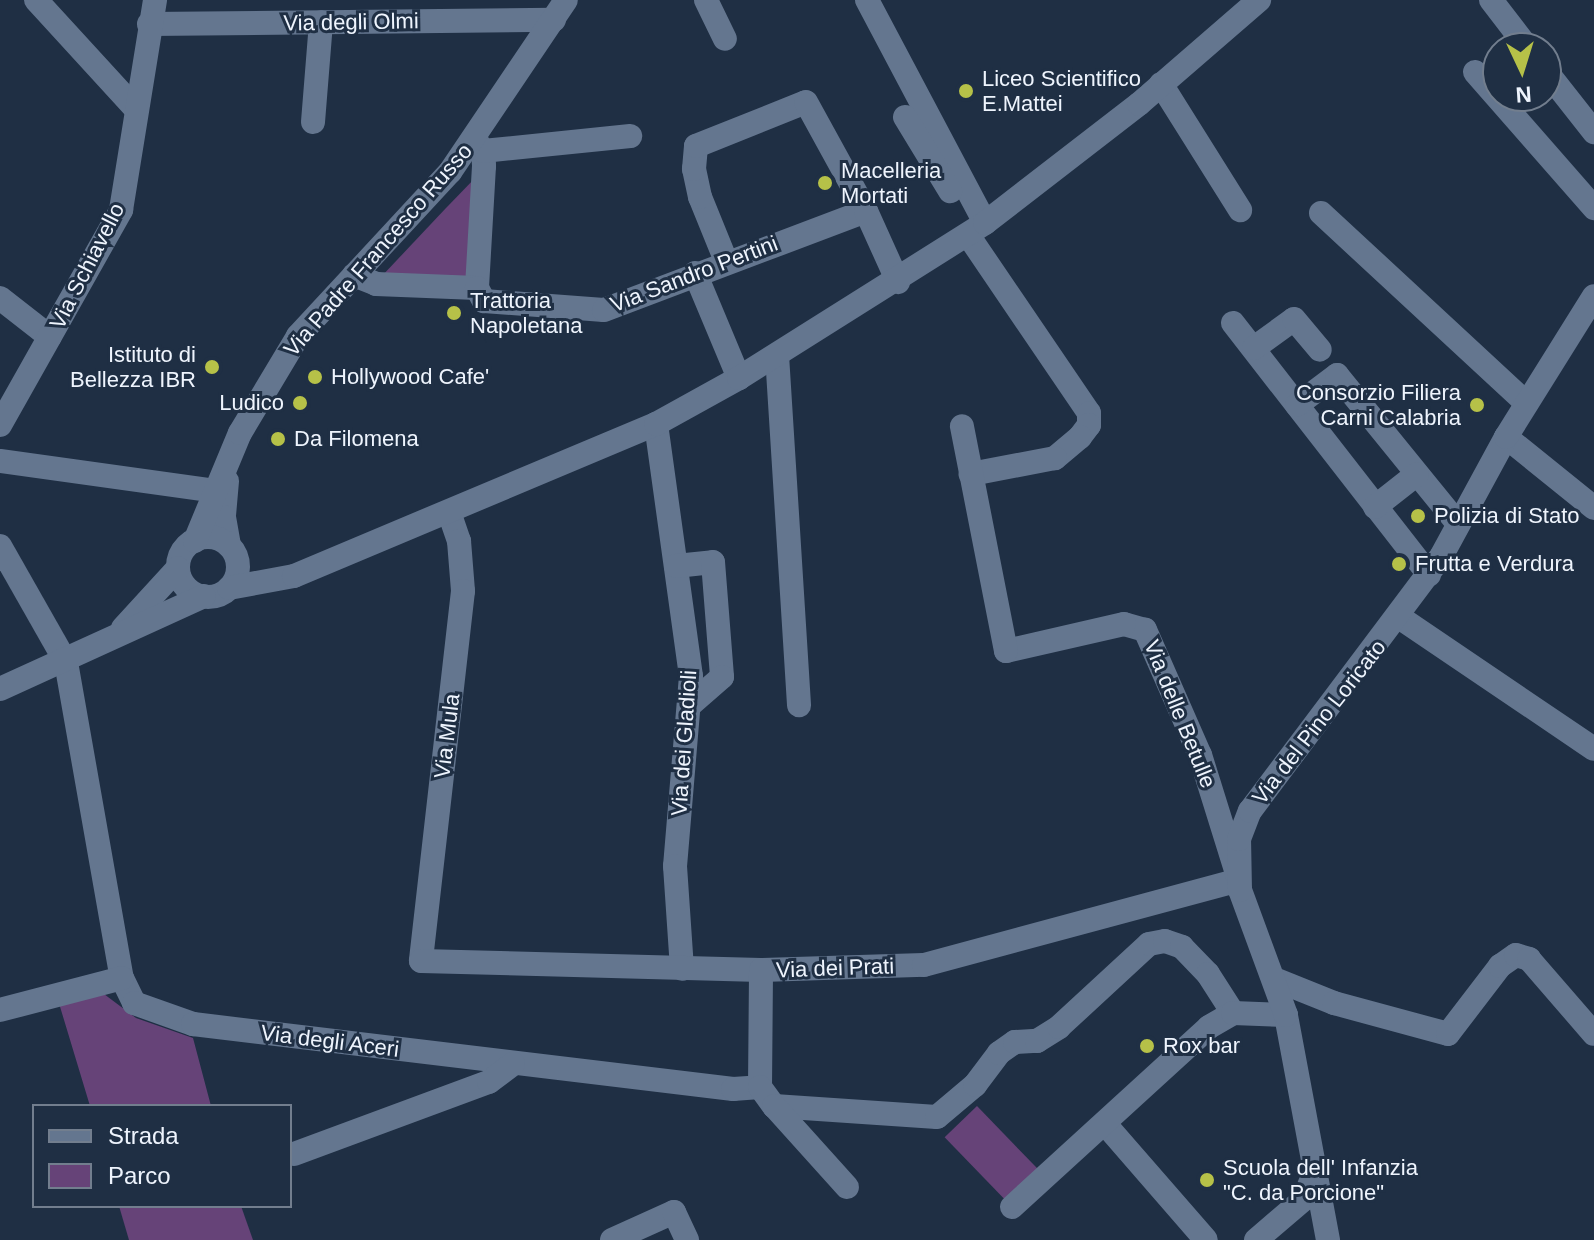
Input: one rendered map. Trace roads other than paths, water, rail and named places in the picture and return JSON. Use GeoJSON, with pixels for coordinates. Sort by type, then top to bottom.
{"type":"FeatureCollection","features":[{"type":"Feature","properties":{"kind":"street"},"geometry":{"type":"LineString","coordinates":[[36,0],[136,109]]}},
{"type":"Feature","properties":{"kind":"street","name":"Via Schiavello"},"geometry":{"type":"LineString","coordinates":[[0,425],[121,210],[155,0]]}},
{"type":"Feature","properties":{"kind":"street"},"geometry":{"type":"LineString","coordinates":[[706,0],[725,39]]}},
{"type":"Feature","properties":{"kind":"street"},"geometry":{"type":"LineString","coordinates":[[867,0],[975,230]]}},
{"type":"Feature","properties":{"kind":"street"},"geometry":{"type":"LineString","coordinates":[[0,689],[66,662],[204,596],[294,576],[656,424],[898,282],[975,230],[1161,84],[1259,0]]}},
{"type":"Feature","properties":{"kind":"street"},"geometry":{"type":"LineString","coordinates":[[1491,0],[1516,32]]}},
{"type":"Feature","properties":{"kind":"street","name":"Via degli Olmi"},"geometry":{"type":"LineString","coordinates":[[149,24],[321,22],[560,10]]}},
{"type":"Feature","properties":{"kind":"street","name":"Via Padre Francesco Russo"},"geometry":{"type":"LineString","coordinates":[[195,541],[265,385],[298,336],[479,145],[560,10]]}},
{"type":"Feature","properties":{"kind":"street"},"geometry":{"type":"LineString","coordinates":[[313,122],[321,22]]}},
{"type":"Feature","properties":{"kind":"street"},"geometry":{"type":"LineString","coordinates":[[1475,72],[1594,208]]}},
{"type":"Feature","properties":{"kind":"street"},"geometry":{"type":"LineString","coordinates":[[1161,84],[1240,210]]}},
{"type":"Feature","properties":{"kind":"street"},"geometry":{"type":"LineString","coordinates":[[1562,91],[1594,132]]}},
{"type":"Feature","properties":{"kind":"street"},"geometry":{"type":"LineString","coordinates":[[726,261],[700,197],[694,169],[696,146],[806,102],[866,211],[898,282]]}},
{"type":"Feature","properties":{"kind":"street"},"geometry":{"type":"LineString","coordinates":[[905,117],[1083,397],[1089,413],[1089,425],[1080,437],[1055,458],[971,474]]}},
{"type":"Feature","properties":{"kind":"street"},"geometry":{"type":"LineString","coordinates":[[477,288],[479,145],[630,136]]}},
{"type":"Feature","properties":{"kind":"street","name":"Via Sandro Pertini"},"geometry":{"type":"LineString","coordinates":[[354,275],[376,284],[477,288],[484,301],[604,310],[726,261],[866,211]]}},
{"type":"Feature","properties":{"kind":"street"},"geometry":{"type":"LineString","coordinates":[[1321,213],[1526,403]]}},
{"type":"Feature","properties":{"kind":"street"},"geometry":{"type":"LineString","coordinates":[[695,273],[739,378]]}},
{"type":"Feature","properties":{"kind":"street","name":"Via del Pino Loricato"},"geometry":{"type":"LineString","coordinates":[[1328,1240],[1286,1015],[1239,880],[1239,839],[1250,811],[1429,575],[1526,403],[1594,296]]}},
{"type":"Feature","properties":{"kind":"street"},"geometry":{"type":"LineString","coordinates":[[0,298],[50,337]]}},
{"type":"Feature","properties":{"kind":"street"},"geometry":{"type":"LineString","coordinates":[[1254,348],[1294,319],[1320,350]]}},
{"type":"Feature","properties":{"kind":"street"},"geometry":{"type":"LineString","coordinates":[[1233,323],[1429,575]]}},
{"type":"Feature","properties":{"kind":"street"},"geometry":{"type":"LineString","coordinates":[[777,355],[799,705]]}},
{"type":"Feature","properties":{"kind":"street"},"geometry":{"type":"LineString","coordinates":[[1297,405],[1337,375],[1458,524]]}},
{"type":"Feature","properties":{"kind":"street","name":"Via dei Gladioli"},"geometry":{"type":"LineString","coordinates":[[656,424],[691,676],[675,866],[682,969]]}},
{"type":"Feature","properties":{"kind":"street","name":"Via delle Betulle"},"geometry":{"type":"LineString","coordinates":[[962,426],[1006,651],[1124,624],[1145,630],[1200,755],[1239,880]]}},
{"type":"Feature","properties":{"kind":"street"},"geometry":{"type":"LineString","coordinates":[[1506,437],[1594,508]]}},
{"type":"Feature","properties":{"kind":"street"},"geometry":{"type":"LineString","coordinates":[[0,461],[217,491]]}},
{"type":"Feature","properties":{"kind":"street","name":"Via Padre Francesco Russo"},"geometry":{"type":"LineString","coordinates":[[229,467],[224,517],[232,549]]}},
{"type":"Feature","properties":{"kind":"street"},"geometry":{"type":"LineString","coordinates":[[1375,507],[1417,474]]}},
{"type":"Feature","properties":{"kind":"street","name":"Via Mula"},"geometry":{"type":"LineString","coordinates":[[421,961],[463,591],[459,541],[449,512]]}},
{"type":"Feature","properties":{"kind":"street"},"geometry":{"type":"LineString","coordinates":[[113,637],[178,568],[182,552],[195,541],[212,537],[263,571],[294,576]]}},
{"type":"Feature","properties":{"kind":"street","name":"Via degli Aceri"},"geometry":{"type":"LineString","coordinates":[[0,546],[66,662],[122,978],[134,1003],[193,1024],[937,1117],[975,1085],[999,1053],[1015,1042],[1037,1041],[1059,1027],[1149,944],[1165,941],[1182,947],[1233,1013]]}},
{"type":"Feature","properties":{"kind":"street"},"geometry":{"type":"LineString","coordinates":[[229,588],[238,572],[232,549]]}},
{"type":"Feature","properties":{"kind":"street"},"geometry":{"type":"LineString","coordinates":[[676,566],[713,562],[722,677],[690,705]]}},
{"type":"Feature","properties":{"kind":"street"},"geometry":{"type":"LineString","coordinates":[[178,568],[183,584],[204,596]]}},
{"type":"Feature","properties":{"kind":"street"},"geometry":{"type":"LineString","coordinates":[[1399,617],[1594,749]]}},
{"type":"Feature","properties":{"kind":"street","name":"Via dei Prati"},"geometry":{"type":"LineString","coordinates":[[421,961],[761,970],[924,965],[1239,880]]}},
{"type":"Feature","properties":{"kind":"street"},"geometry":{"type":"LineString","coordinates":[[1274,979],[1334,1003],[1448,1034],[1500,966],[1516,955],[1529,959],[1594,1034]]}},
{"type":"Feature","properties":{"kind":"street"},"geometry":{"type":"LineString","coordinates":[[761,970],[767,1096],[847,1187]]}},
{"type":"Feature","properties":{"kind":"street"},"geometry":{"type":"LineString","coordinates":[[0,1010],[122,978]]}},
{"type":"Feature","properties":{"kind":"street"},"geometry":{"type":"LineString","coordinates":[[1012,1207],[1106,1125],[1209,1027],[1233,1013],[1286,1015]]}},
{"type":"Feature","properties":{"kind":"street"},"geometry":{"type":"LineString","coordinates":[[294,1154],[489,1082],[513,1064]]}},
{"type":"Feature","properties":{"kind":"street"},"geometry":{"type":"LineString","coordinates":[[1106,1125],[1206,1240]]}},
{"type":"Feature","properties":{"kind":"street"},"geometry":{"type":"LineString","coordinates":[[1256,1240],[1304,1199],[1316,1165]]}},
{"type":"Feature","properties":{"kind":"street"},"geometry":{"type":"LineString","coordinates":[[612,1240],[674,1212],[687,1240]]}},
{"type":"Feature","properties":{"kind":"place","name":"Liceo Scientifico E.Mattei"},"geometry":{"type":"Point","coordinates":[966,91]}},
{"type":"Feature","properties":{"kind":"place","name":"Macelleria Mortati"},"geometry":{"type":"Point","coordinates":[825,183]}},
{"type":"Feature","properties":{"kind":"place","name":"Trattoria Napoletana"},"geometry":{"type":"Point","coordinates":[454,313]}},
{"type":"Feature","properties":{"kind":"place","name":"Istituto di Bellezza IBR"},"geometry":{"type":"Point","coordinates":[212,367]}},
{"type":"Feature","properties":{"kind":"place","name":"Hollywood Cafe'"},"geometry":{"type":"Point","coordinates":[315,377]}},
{"type":"Feature","properties":{"kind":"place","name":"Ludico"},"geometry":{"type":"Point","coordinates":[300,403]}},
{"type":"Feature","properties":{"kind":"place","name":"Consorzio Filiera Carni Calabria"},"geometry":{"type":"Point","coordinates":[1477,405]}},
{"type":"Feature","properties":{"kind":"place","name":"Da Filomena"},"geometry":{"type":"Point","coordinates":[278,439]}},
{"type":"Feature","properties":{"kind":"place","name":"Polizia di Stato"},"geometry":{"type":"Point","coordinates":[1418,516]}},
{"type":"Feature","properties":{"kind":"place","name":"Frutta e Verdura"},"geometry":{"type":"Point","coordinates":[1399,564]}},
{"type":"Feature","properties":{"kind":"place","name":"Rox bar"},"geometry":{"type":"Point","coordinates":[1147,1046]}},
{"type":"Feature","properties":{"kind":"place","name":"Scuola dell' Infanzia \"C. da Porcione\""},"geometry":{"type":"Point","coordinates":[1207,1180]}}]}
